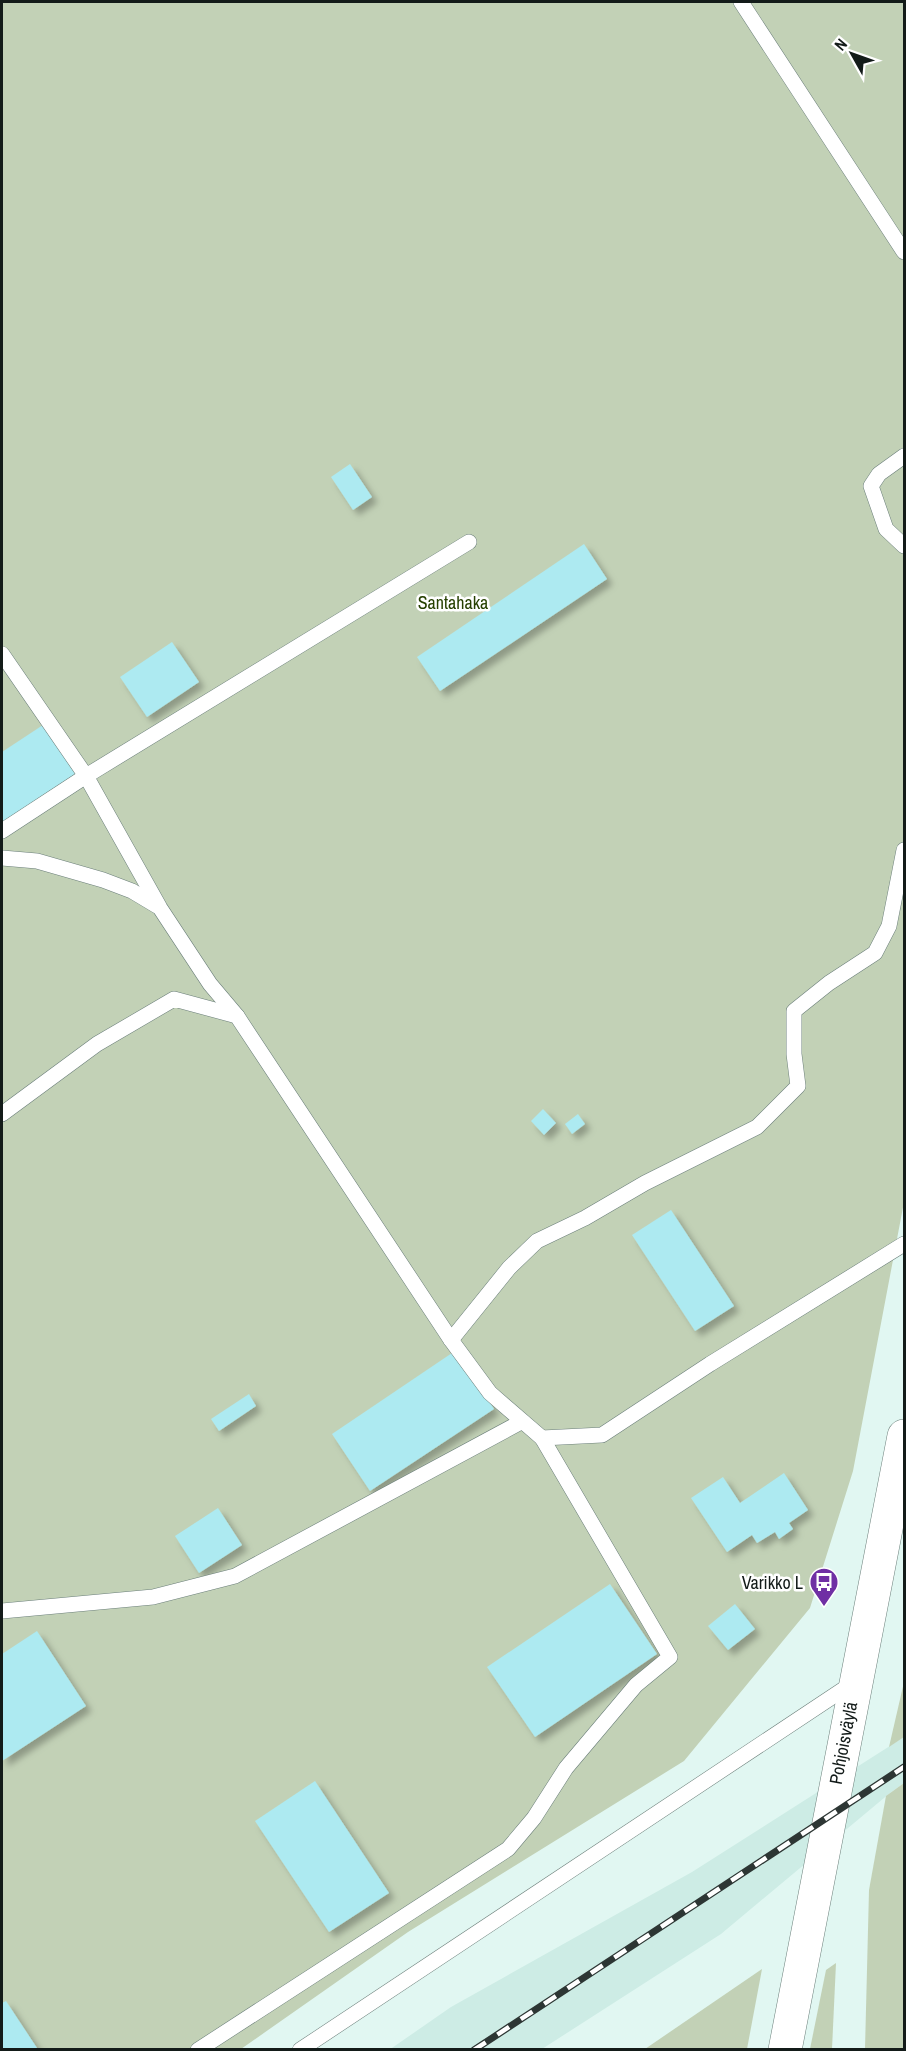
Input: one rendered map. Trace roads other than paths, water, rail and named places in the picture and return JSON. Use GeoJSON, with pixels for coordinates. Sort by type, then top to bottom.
{"type":"FeatureCollection","features":[{"type":"Feature","properties":{"kind":"main road","name":"Pohjoisväylä"},"geometry":{"type":"LineString","coordinates":[[785,2049],[904,1436]]}},
{"type":"Feature","properties":{"kind":"lane"},"geometry":{"type":"LineString","coordinates":[[741,2],[904,252]]}},
{"type":"Feature","properties":{"kind":"lane"},"geometry":{"type":"LineString","coordinates":[[904,456],[879,474],[871,486],[886,529],[904,546]]}},
{"type":"Feature","properties":{"kind":"lane"},"geometry":{"type":"LineString","coordinates":[[2,831],[86,776],[469,542]]}},
{"type":"Feature","properties":{"kind":"lane"},"geometry":{"type":"LineString","coordinates":[[2,654],[86,776],[160,908],[210,984],[237,1016],[450,1340],[490,1393],[542,1438],[670,1657],[636,1685],[566,1768],[534,1818],[508,1849],[198,2049]]}},
{"type":"Feature","properties":{"kind":"lane"},"geometry":{"type":"LineString","coordinates":[[450,1340],[509,1268],[537,1241],[585,1218],[645,1183],[757,1127],[798,1086],[794,1054],[794,1011],[829,983],[875,953],[889,927],[904,850]]}},
{"type":"Feature","properties":{"kind":"lane"},"geometry":{"type":"LineString","coordinates":[[2,858],[37,861],[103,880],[132,891],[160,908]]}},
{"type":"Feature","properties":{"kind":"lane"},"geometry":{"type":"LineString","coordinates":[[2,1114],[97,1044],[174,999],[237,1016]]}},
{"type":"Feature","properties":{"kind":"lane"},"geometry":{"type":"LineString","coordinates":[[542,1438],[602,1435],[710,1364],[904,1244]]}},
{"type":"Feature","properties":{"kind":"lane"},"geometry":{"type":"LineString","coordinates":[[2,1611],[153,1597],[235,1576],[521,1422]]}},
{"type":"Feature","properties":{"kind":"lane"},"geometry":{"type":"LineString","coordinates":[[300,2049],[856,1682]]}},
{"type":"Feature","properties":{"kind":"railway"},"geometry":{"type":"LineString","coordinates":[[474,2050],[904,1767]]}},
{"type":"Feature","properties":{"kind":"place","name":"Varikko L"},"geometry":{"type":"Point","coordinates":[824,1608]}},
{"type":"Feature","properties":{"kind":"park label","name":"Santahaka"},"geometry":{"type":"Point","coordinates":[453,602]}}]}
